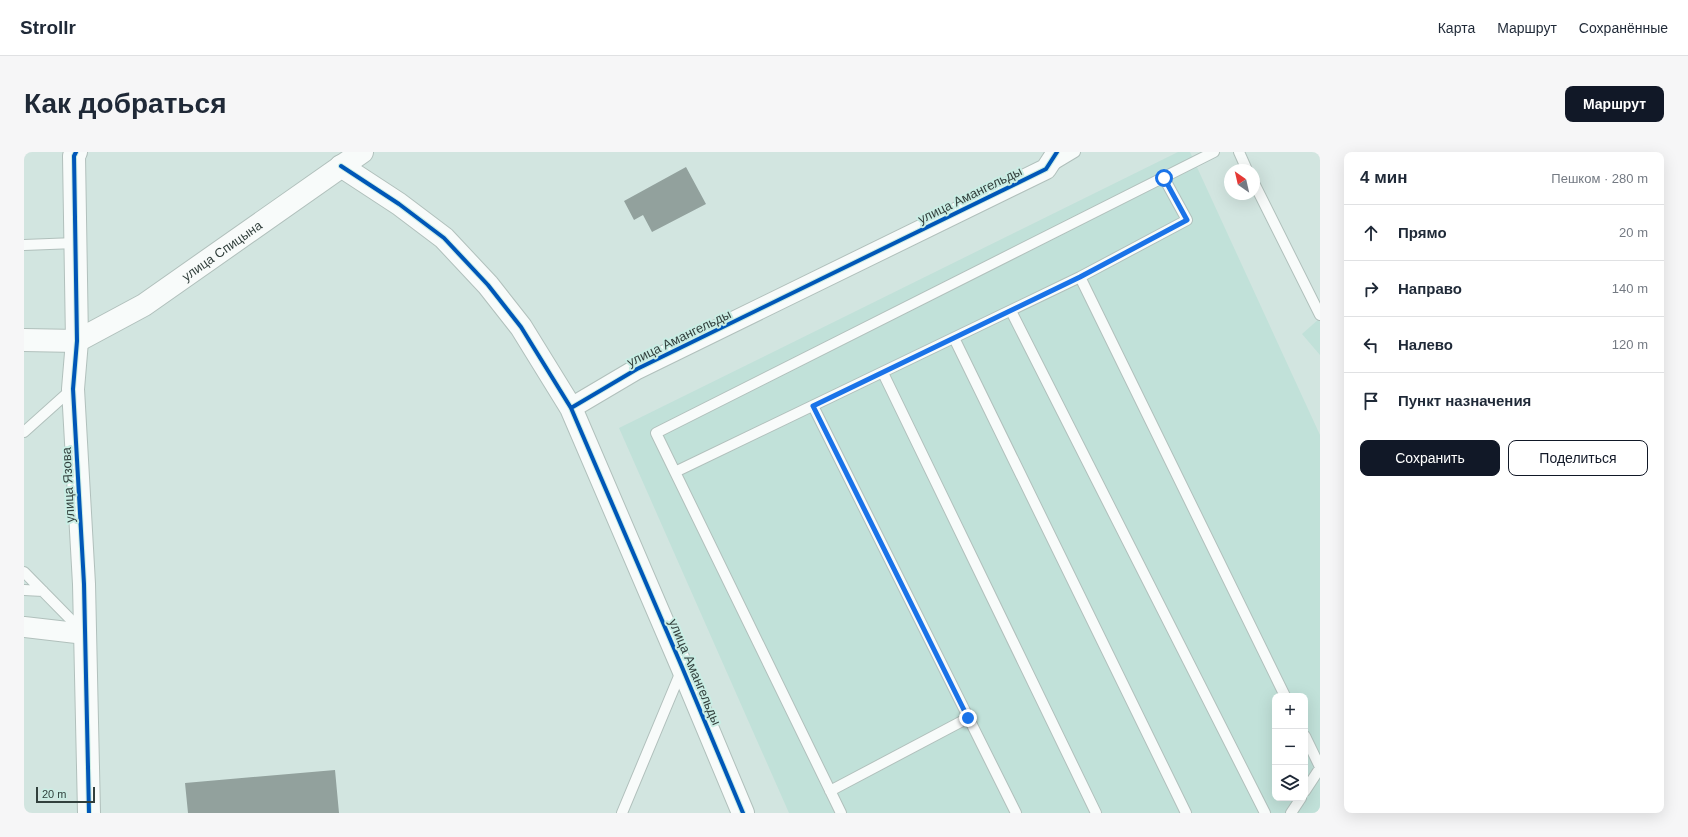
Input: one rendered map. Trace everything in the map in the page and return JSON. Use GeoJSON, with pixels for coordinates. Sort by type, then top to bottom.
{"type":"FeatureCollection","features":[{"type":"Feature","properties":{"kind":"street"},"geometry":{"type":"LineString","coordinates":[[1046,169],[1057,152]]}},
{"type":"Feature","properties":{"kind":"street","name":"улица Язова"},"geometry":{"type":"LineString","coordinates":[[74,153],[77,341],[73,389],[85,634],[88,813]]}},
{"type":"Feature","properties":{"kind":"street"},"geometry":{"type":"LineString","coordinates":[[351,157],[399,204],[444,238],[488,285],[521,327],[571,408]]}},
{"type":"Feature","properties":{"kind":"street","name":"улица Спицына"},"geometry":{"type":"LineString","coordinates":[[77,341],[144,305],[351,157]]}},
{"type":"Feature","properties":{"kind":"street","name":"улица Амангельды"},"geometry":{"type":"LineString","coordinates":[[743,813],[571,408],[637,369],[1046,169]]}},
{"type":"Feature","properties":{"kind":"street"},"geometry":{"type":"LineString","coordinates":[[24,340],[77,341]]}},
{"type":"Feature","properties":{"kind":"street"},"geometry":{"type":"LineString","coordinates":[[24,627],[85,634]]}},
{"type":"Feature","properties":{"kind":"lane"},"geometry":{"type":"LineString","coordinates":[[1046,169],[1074,152]]}},
{"type":"Feature","properties":{"kind":"lane"},"geometry":{"type":"LineString","coordinates":[[841,813],[656,433],[1214,152]]}},
{"type":"Feature","properties":{"kind":"lane"},"geometry":{"type":"LineString","coordinates":[[1238,152],[1245,164]]}},
{"type":"Feature","properties":{"kind":"lane"},"geometry":{"type":"LineString","coordinates":[[675,472],[1080,277],[1187,220],[1164,178]]}},
{"type":"Feature","properties":{"kind":"lane"},"geometry":{"type":"LineString","coordinates":[[1260,195],[1320,316]]}},
{"type":"Feature","properties":{"kind":"lane"},"geometry":{"type":"LineString","coordinates":[[24,245],[75,242]]}},
{"type":"Feature","properties":{"kind":"lane"},"geometry":{"type":"LineString","coordinates":[[1080,277],[1284,693]]}},
{"type":"Feature","properties":{"kind":"lane"},"geometry":{"type":"LineString","coordinates":[[1012,310],[1265,813]]}},
{"type":"Feature","properties":{"kind":"lane"},"geometry":{"type":"LineString","coordinates":[[954,338],[1186,813]]}},
{"type":"Feature","properties":{"kind":"lane"},"geometry":{"type":"LineString","coordinates":[[883,373],[1096,813]]}},
{"type":"Feature","properties":{"kind":"lane"},"geometry":{"type":"LineString","coordinates":[[24,432],[73,389]]}},
{"type":"Feature","properties":{"kind":"lane"},"geometry":{"type":"LineString","coordinates":[[813,406],[1016,813]]}},
{"type":"Feature","properties":{"kind":"lane"},"geometry":{"type":"LineString","coordinates":[[24,572],[85,634]]}},
{"type":"Feature","properties":{"kind":"lane"},"geometry":{"type":"LineString","coordinates":[[24,590],[43,591]]}},
{"type":"Feature","properties":{"kind":"lane"},"geometry":{"type":"LineString","coordinates":[[622,813],[682,667]]}},
{"type":"Feature","properties":{"kind":"lane"},"geometry":{"type":"LineString","coordinates":[[830,791],[968,718]]}},
{"type":"Feature","properties":{"kind":"lane"},"geometry":{"type":"LineString","coordinates":[[1308,742],[1320,767],[1308,786]]}},
{"type":"Feature","properties":{"kind":"lane"},"geometry":{"type":"LineString","coordinates":[[1291,813],[1299,801]]}},
{"type":"Feature","properties":{"kind":"shaded area"},"geometry":{"type":"Polygon","coordinates":[[[1178,152],[1190,152],[1320,435],[1320,813],[789,813],[619,428],[1178,152]]]}},
{"type":"Feature","properties":{"kind":"shaded area"},"geometry":{"type":"Polygon","coordinates":[[[1320,318],[1320,355],[1302,334],[1320,318]]]}},
{"type":"Feature","properties":{"kind":"building"},"geometry":{"type":"Polygon","coordinates":[[[686,167],[706,204],[652,232],[643,215],[634,220],[624,201],[686,167]]]}},
{"type":"Feature","properties":{"kind":"building"},"geometry":{"type":"Polygon","coordinates":[[[335,770],[339,813],[188,813],[185,783],[335,770]]]}},
{"type":"Feature","properties":{"kind":"cycle path"},"geometry":{"type":"LineString","coordinates":[[76,152],[74,156],[77,341],[73,389],[84,584],[89,813]]}},
{"type":"Feature","properties":{"kind":"cycle path"},"geometry":{"type":"LineString","coordinates":[[571,408],[637,369],[1046,169],[1057,152]]}},
{"type":"Feature","properties":{"kind":"cycle path"},"geometry":{"type":"LineString","coordinates":[[341,166],[399,204],[444,238],[488,285],[521,327],[571,408],[743,813]]}},
{"type":"Feature","properties":{"kind":"route"},"geometry":{"type":"LineString","coordinates":[[968,718],[813,406],[1080,277],[1187,220],[1164,178]]}}]}
